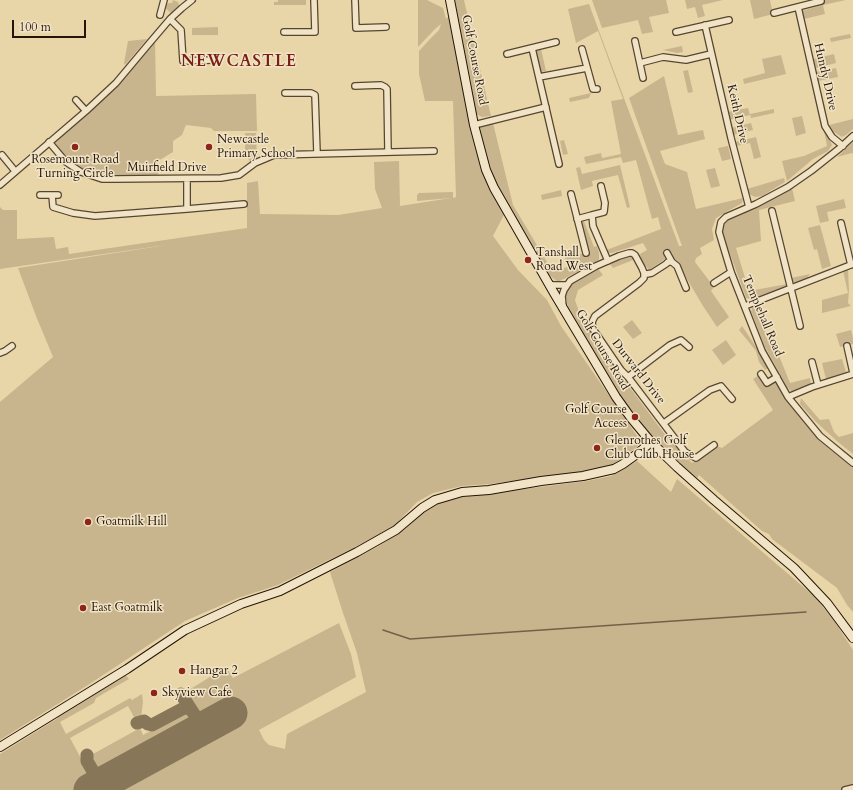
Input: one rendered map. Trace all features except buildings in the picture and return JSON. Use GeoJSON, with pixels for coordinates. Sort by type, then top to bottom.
{"type":"FeatureCollection","features":[{"type":"Feature","properties":{"kind":"street"},"geometry":{"type":"LineString","coordinates":[[160,15],[164,0]]}},
{"type":"Feature","properties":{"kind":"street"},"geometry":{"type":"LineString","coordinates":[[0,185],[86,111],[116,83],[170,19],[192,0]]}},
{"type":"Feature","properties":{"kind":"street"},"geometry":{"type":"LineString","coordinates":[[284,32],[315,32],[314,0]]}},
{"type":"Feature","properties":{"kind":"street"},"geometry":{"type":"LineString","coordinates":[[355,0],[356,28],[386,27]]}},
{"type":"Feature","properties":{"kind":"street","name":"Golf Course Road"},"geometry":{"type":"LineString","coordinates":[[450,0],[474,125],[486,170],[494,188],[616,397],[651,442],[794,568],[827,603],[853,638]]}},
{"type":"Feature","properties":{"kind":"street"},"geometry":{"type":"LineString","coordinates":[[774,13],[821,1]]}},
{"type":"Feature","properties":{"kind":"street","name":"Huntly Drive"},"geometry":{"type":"LineString","coordinates":[[798,7],[825,126],[832,137],[843,146]]}},
{"type":"Feature","properties":{"kind":"street"},"geometry":{"type":"LineString","coordinates":[[170,19],[181,30],[183,61],[213,60]]}},
{"type":"Feature","properties":{"kind":"street"},"geometry":{"type":"LineString","coordinates":[[676,32],[729,20]]}},
{"type":"Feature","properties":{"kind":"street","name":"Keith Drive"},"geometry":{"type":"LineString","coordinates":[[705,25],[731,138],[749,207]]}},
{"type":"Feature","properties":{"kind":"street"},"geometry":{"type":"LineString","coordinates":[[635,41],[643,78]]}},
{"type":"Feature","properties":{"kind":"street"},"geometry":{"type":"LineString","coordinates":[[507,54],[556,42]]}},
{"type":"Feature","properties":{"kind":"street"},"geometry":{"type":"LineString","coordinates":[[532,48],[559,164]]}},
{"type":"Feature","properties":{"kind":"street"},"geometry":{"type":"LineString","coordinates":[[582,49],[593,89],[597,88]]}},
{"type":"Feature","properties":{"kind":"street"},"geometry":{"type":"LineString","coordinates":[[640,63],[663,57],[686,60],[711,54]]}},
{"type":"Feature","properties":{"kind":"street"},"geometry":{"type":"LineString","coordinates":[[539,77],[587,68]]}},
{"type":"Feature","properties":{"kind":"street"},"geometry":{"type":"LineString","coordinates":[[355,86],[381,85],[387,89],[388,152]]}},
{"type":"Feature","properties":{"kind":"street"},"geometry":{"type":"LineString","coordinates":[[285,93],[312,93],[315,95],[317,153]]}},
{"type":"Feature","properties":{"kind":"street"},"geometry":{"type":"LineString","coordinates":[[76,100],[86,111]]}},
{"type":"Feature","properties":{"kind":"street"},"geometry":{"type":"LineString","coordinates":[[474,125],[546,107]]}},
{"type":"Feature","properties":{"kind":"street"},"geometry":{"type":"LineString","coordinates":[[749,207],[788,187],[811,172],[853,136]]}},
{"type":"Feature","properties":{"kind":"street","name":"Muirfield Drive"},"geometry":{"type":"LineString","coordinates":[[49,142],[66,162],[81,172],[102,179],[221,178],[239,175],[255,163],[274,155],[434,151]]}},
{"type":"Feature","properties":{"kind":"street"},"geometry":{"type":"LineString","coordinates":[[2,154],[15,171]]}},
{"type":"Feature","properties":{"kind":"street"},"geometry":{"type":"LineString","coordinates":[[187,179],[187,209]]}},
{"type":"Feature","properties":{"kind":"street"},"geometry":{"type":"LineString","coordinates":[[578,219],[604,212],[605,203],[601,186]]}},
{"type":"Feature","properties":{"kind":"street"},"geometry":{"type":"LineString","coordinates":[[571,194],[586,253]]}},
{"type":"Feature","properties":{"kind":"street"},"geometry":{"type":"LineString","coordinates":[[40,195],[55,195],[53,207],[73,213],[95,216],[244,204]]}},
{"type":"Feature","properties":{"kind":"street","name":"Templehall Road"},"geometry":{"type":"LineString","coordinates":[[749,207],[726,217],[721,222],[719,232],[731,272],[762,351],[788,396],[820,436],[853,463]]}},
{"type":"Feature","properties":{"kind":"street"},"geometry":{"type":"LineString","coordinates":[[772,211],[800,326]]}},
{"type":"Feature","properties":{"kind":"street"},"geometry":{"type":"LineString","coordinates":[[592,215],[593,226],[608,261]]}},
{"type":"Feature","properties":{"kind":"street"},"geometry":{"type":"LineString","coordinates":[[745,306],[852,264],[841,223]]}},
{"type":"Feature","properties":{"kind":"street"},"geometry":{"type":"LineString","coordinates":[[563,308],[562,296],[567,285],[575,278],[608,261],[625,254],[632,253],[638,258],[644,273],[646,274],[652,273],[672,262]]}},
{"type":"Feature","properties":{"kind":"street"},"geometry":{"type":"LineString","coordinates":[[667,253],[672,262],[677,266],[686,288]]}},
{"type":"Feature","properties":{"kind":"street"},"geometry":{"type":"LineString","coordinates":[[714,283],[731,272]]}},
{"type":"Feature","properties":{"kind":"street","name":"Durward Drive"},"geometry":{"type":"LineString","coordinates":[[644,273],[644,278],[642,281],[595,316],[592,322],[593,329],[621,370],[664,423],[685,452],[696,458],[714,445]]}},
{"type":"Feature","properties":{"kind":"street"},"geometry":{"type":"LineString","coordinates":[[549,284],[554,286],[567,285]]}},
{"type":"Feature","properties":{"kind":"street"},"geometry":{"type":"LineString","coordinates":[[628,377],[670,345],[681,340],[689,347]]}},
{"type":"Feature","properties":{"kind":"street"},"geometry":{"type":"LineString","coordinates":[[2,350],[12,346]]}},
{"type":"Feature","properties":{"kind":"street"},"geometry":{"type":"LineString","coordinates":[[788,396],[853,374],[846,346]]}},
{"type":"Feature","properties":{"kind":"street"},"geometry":{"type":"LineString","coordinates":[[812,362],[818,386]]}},
{"type":"Feature","properties":{"kind":"street"},"geometry":{"type":"LineString","coordinates":[[761,374],[767,382],[777,377]]}},
{"type":"Feature","properties":{"kind":"street"},"geometry":{"type":"LineString","coordinates":[[664,423],[710,390],[721,386],[732,399]]}},
{"type":"Feature","properties":{"kind":"street"},"geometry":{"type":"LineString","coordinates":[[0,747],[128,669],[185,630],[241,604],[280,591],[357,552],[396,530],[422,508],[435,500],[462,492],[489,490],[541,481],[583,476],[614,469],[637,454],[651,442]]}},
{"type":"Feature","properties":{"kind":"street"},"geometry":{"type":"LineString","coordinates":[[845,790],[853,788]]}},
{"type":"Feature","properties":{"kind":"shaded area"},"geometry":{"type":"Polygon","coordinates":[[[173,0],[178,2],[179,5],[171,13],[164,7],[165,4],[172,3],[173,0]]]}},
{"type":"Feature","properties":{"kind":"shaded area"},"geometry":{"type":"Polygon","coordinates":[[[278,0],[306,0],[306,5],[274,5],[274,2],[278,2],[278,0]]]}},
{"type":"Feature","properties":{"kind":"shaded area"},"geometry":{"type":"Polygon","coordinates":[[[418,0],[427,0],[443,8],[446,19],[452,13],[481,152],[506,211],[493,236],[518,270],[547,300],[561,326],[642,443],[614,464],[596,470],[490,484],[462,486],[433,493],[417,502],[394,526],[353,548],[278,585],[238,598],[185,621],[88,685],[0,740],[0,402],[53,357],[18,268],[173,244],[0,269],[0,207],[3,210],[17,210],[17,239],[54,237],[56,249],[68,247],[69,254],[247,228],[247,183],[258,181],[260,214],[338,215],[382,208],[375,189],[374,162],[399,161],[400,206],[451,198],[417,201],[417,195],[419,193],[453,192],[453,198],[456,197],[453,101],[425,101],[419,74],[419,51],[439,30],[441,24],[418,47],[418,0]]]}},
{"type":"Feature","properties":{"kind":"shaded area"},"geometry":{"type":"Polygon","coordinates":[[[454,0],[464,0],[491,116],[482,117],[476,114],[472,101],[471,81],[462,44],[454,0]]]}},
{"type":"Feature","properties":{"kind":"shaded area"},"geometry":{"type":"Polygon","coordinates":[[[592,0],[666,0],[669,13],[649,17],[653,32],[642,34],[638,20],[602,28],[592,0]]]}},
{"type":"Feature","properties":{"kind":"shaded area"},"geometry":{"type":"Polygon","coordinates":[[[685,0],[723,0],[702,5],[705,16],[698,18],[695,7],[687,9],[685,0]]]}},
{"type":"Feature","properties":{"kind":"shaded area"},"geometry":{"type":"Polygon","coordinates":[[[750,0],[770,0],[773,14],[754,19],[750,0]]]}},
{"type":"Feature","properties":{"kind":"shaded area"},"geometry":{"type":"Polygon","coordinates":[[[821,0],[846,0],[823,5],[825,14],[804,19],[802,11],[822,5],[821,0]]]}},
{"type":"Feature","properties":{"kind":"shaded area"},"geometry":{"type":"Polygon","coordinates":[[[589,4],[679,246],[682,246],[629,98],[664,76],[678,135],[703,130],[705,139],[660,151],[665,164],[687,172],[696,209],[743,198],[742,203],[716,218],[712,229],[714,240],[700,248],[702,254],[696,258],[695,262],[714,287],[711,291],[729,317],[717,327],[668,249],[663,251],[665,259],[649,270],[641,260],[640,254],[647,250],[643,243],[612,253],[604,251],[661,229],[658,217],[652,219],[636,160],[623,163],[621,157],[586,164],[584,157],[601,153],[602,158],[621,154],[611,101],[623,99],[598,31],[576,43],[568,9],[589,4]]]}},
{"type":"Feature","properties":{"kind":"shaded area"},"geometry":{"type":"Polygon","coordinates":[[[218,27],[218,35],[192,35],[192,28],[218,27]]]}},
{"type":"Feature","properties":{"kind":"shaded area"},"geometry":{"type":"Polygon","coordinates":[[[850,34],[851,38],[831,42],[830,38],[850,34]]]}},
{"type":"Feature","properties":{"kind":"shaded area"},"geometry":{"type":"Polygon","coordinates":[[[155,36],[156,96],[256,94],[257,131],[214,131],[211,128],[186,125],[182,135],[173,141],[173,152],[158,161],[158,175],[102,179],[66,162],[49,142],[116,83],[155,36]]]}},
{"type":"Feature","properties":{"kind":"shaded area"},"geometry":{"type":"Polygon","coordinates":[[[147,39],[125,65],[124,63],[128,41],[147,39]]]}},
{"type":"Feature","properties":{"kind":"shaded area"},"geometry":{"type":"Polygon","coordinates":[[[682,46],[683,52],[677,53],[663,50],[682,46]]]}},
{"type":"Feature","properties":{"kind":"shaded area"},"geometry":{"type":"Polygon","coordinates":[[[541,49],[546,71],[541,72],[536,51],[541,49]]]}},
{"type":"Feature","properties":{"kind":"shaded area"},"geometry":{"type":"Polygon","coordinates":[[[834,54],[836,63],[816,68],[814,59],[834,54]]]}},
{"type":"Feature","properties":{"kind":"shaded area"},"geometry":{"type":"Polygon","coordinates":[[[781,55],[786,74],[744,84],[743,79],[765,73],[762,59],[781,55]]]}},
{"type":"Feature","properties":{"kind":"shaded area"},"geometry":{"type":"Polygon","coordinates":[[[836,68],[838,77],[818,81],[816,72],[836,68]]]}},
{"type":"Feature","properties":{"kind":"shaded area"},"geometry":{"type":"Polygon","coordinates":[[[688,70],[693,92],[688,93],[683,71],[688,70]]]}},
{"type":"Feature","properties":{"kind":"shaded area"},"geometry":{"type":"Polygon","coordinates":[[[591,93],[589,98],[570,102],[569,98],[591,93]]]}},
{"type":"Feature","properties":{"kind":"shaded area"},"geometry":{"type":"Polygon","coordinates":[[[748,108],[750,115],[729,120],[727,112],[748,108]]]}},
{"type":"Feature","properties":{"kind":"shaded area"},"geometry":{"type":"Polygon","coordinates":[[[774,109],[774,113],[751,118],[750,114],[774,109]]]}},
{"type":"Feature","properties":{"kind":"shaded area"},"geometry":{"type":"Polygon","coordinates":[[[802,116],[806,133],[796,136],[792,118],[802,116]]]}},
{"type":"Feature","properties":{"kind":"shaded area"},"geometry":{"type":"Polygon","coordinates":[[[853,119],[853,129],[842,137],[834,132],[829,125],[853,119]]]}},
{"type":"Feature","properties":{"kind":"shaded area"},"geometry":{"type":"Polygon","coordinates":[[[493,123],[513,205],[553,272],[567,267],[565,257],[586,253],[578,222],[584,221],[594,247],[597,246],[599,260],[558,282],[549,275],[502,196],[492,173],[478,131],[481,126],[493,123]]]}},
{"type":"Feature","properties":{"kind":"shaded area"},"geometry":{"type":"Polygon","coordinates":[[[751,123],[753,130],[732,135],[731,128],[751,123]]]}},
{"type":"Feature","properties":{"kind":"shaded area"},"geometry":{"type":"Polygon","coordinates":[[[824,131],[826,131],[832,145],[828,151],[813,159],[787,181],[782,161],[804,156],[827,146],[824,131]]]}},
{"type":"Feature","properties":{"kind":"shaded area"},"geometry":{"type":"Polygon","coordinates":[[[245,133],[256,133],[257,161],[251,163],[245,154],[245,133]]]}},
{"type":"Feature","properties":{"kind":"shaded area"},"geometry":{"type":"Polygon","coordinates":[[[756,137],[761,157],[754,159],[750,143],[736,146],[735,142],[756,137]]]}},
{"type":"Feature","properties":{"kind":"shaded area"},"geometry":{"type":"Polygon","coordinates":[[[564,140],[568,154],[563,155],[560,141],[564,140]]]}},
{"type":"Feature","properties":{"kind":"shaded area"},"geometry":{"type":"Polygon","coordinates":[[[853,142],[853,154],[837,157],[853,142]]]}},
{"type":"Feature","properties":{"kind":"shaded area"},"geometry":{"type":"Polygon","coordinates":[[[728,146],[731,159],[722,161],[718,148],[728,146]]]}},
{"type":"Feature","properties":{"kind":"shaded area"},"geometry":{"type":"Polygon","coordinates":[[[620,165],[630,207],[627,208],[618,175],[592,181],[593,186],[581,190],[576,168],[580,167],[582,174],[620,165]]]}},
{"type":"Feature","properties":{"kind":"shaded area"},"geometry":{"type":"Polygon","coordinates":[[[715,168],[720,186],[711,188],[706,170],[715,168]]]}},
{"type":"Feature","properties":{"kind":"shaded area"},"geometry":{"type":"Polygon","coordinates":[[[784,178],[785,182],[762,196],[755,197],[749,194],[747,189],[784,178]]]}},
{"type":"Feature","properties":{"kind":"shaded area"},"geometry":{"type":"Polygon","coordinates":[[[792,188],[795,201],[759,210],[761,241],[736,248],[749,291],[787,284],[785,287],[752,299],[746,298],[722,232],[725,222],[733,216],[792,188]]]}},
{"type":"Feature","properties":{"kind":"shaded area"},"geometry":{"type":"Polygon","coordinates":[[[561,190],[562,196],[542,200],[541,195],[561,190]]]}},
{"type":"Feature","properties":{"kind":"shaded area"},"geometry":{"type":"Polygon","coordinates":[[[844,199],[846,208],[827,212],[829,221],[820,223],[816,206],[844,199]]]}},
{"type":"Feature","properties":{"kind":"shaded area"},"geometry":{"type":"Polygon","coordinates":[[[820,225],[831,266],[822,269],[817,249],[814,250],[808,228],[820,225]]]}},
{"type":"Feature","properties":{"kind":"shaded area"},"geometry":{"type":"Polygon","coordinates":[[[629,253],[638,258],[613,268],[608,261],[629,253]]]}},
{"type":"Feature","properties":{"kind":"shaded area"},"geometry":{"type":"Polygon","coordinates":[[[596,266],[603,275],[578,290],[575,300],[580,314],[622,377],[666,436],[692,463],[717,446],[722,448],[773,410],[753,379],[761,374],[767,382],[777,377],[788,397],[820,436],[853,463],[853,612],[837,588],[772,539],[769,534],[762,531],[699,475],[697,478],[666,451],[640,423],[605,373],[568,307],[566,291],[568,285],[596,266]]]}},
{"type":"Feature","properties":{"kind":"shaded area"},"geometry":{"type":"Polygon","coordinates":[[[848,269],[849,290],[848,303],[851,306],[822,313],[822,300],[848,293],[843,271],[848,269]]]}},
{"type":"Feature","properties":{"kind":"shaded area"},"geometry":{"type":"Polygon","coordinates":[[[810,274],[807,278],[796,283],[792,281],[791,278],[810,274]]]}},
{"type":"Feature","properties":{"kind":"shaded area"},"geometry":{"type":"Polygon","coordinates":[[[754,305],[761,322],[778,353],[790,383],[810,378],[811,384],[806,388],[792,392],[787,387],[765,347],[751,311],[754,305]]]}},
{"type":"Feature","properties":{"kind":"shaded area"},"geometry":{"type":"Polygon","coordinates":[[[632,320],[642,333],[633,339],[623,327],[632,320]]]}},
{"type":"Feature","properties":{"kind":"shaded area"},"geometry":{"type":"Polygon","coordinates":[[[742,326],[759,351],[768,368],[765,370],[759,362],[756,351],[739,330],[742,326]]]}},
{"type":"Feature","properties":{"kind":"shaded area"},"geometry":{"type":"Polygon","coordinates":[[[851,330],[853,344],[840,347],[836,334],[851,330]]]}},
{"type":"Feature","properties":{"kind":"shaded area"},"geometry":{"type":"Polygon","coordinates":[[[726,340],[736,355],[723,365],[712,350],[726,340]]]}},
{"type":"Feature","properties":{"kind":"shaded area"},"geometry":{"type":"Polygon","coordinates":[[[842,359],[846,372],[826,379],[822,363],[842,359]]]}},
{"type":"Feature","properties":{"kind":"shaded area"},"geometry":{"type":"Polygon","coordinates":[[[801,398],[820,420],[829,419],[834,432],[839,437],[853,433],[853,454],[815,421],[800,404],[801,398]]]}},
{"type":"Feature","properties":{"kind":"shaded area"},"geometry":{"type":"Polygon","coordinates":[[[637,461],[671,492],[677,479],[814,596],[833,619],[853,650],[853,788],[845,790],[107,790],[214,731],[218,733],[237,723],[229,708],[205,720],[198,717],[184,693],[226,667],[233,678],[339,623],[351,654],[356,677],[259,730],[264,740],[269,745],[285,749],[287,734],[366,692],[357,653],[330,572],[377,547],[404,530],[429,507],[445,499],[587,481],[611,476],[637,461]]]}},
{"type":"Feature","properties":{"kind":"shaded area"},"geometry":{"type":"Polygon","coordinates":[[[125,674],[129,679],[96,698],[94,703],[60,722],[66,734],[130,698],[132,700],[142,694],[143,702],[141,718],[136,721],[128,706],[70,738],[91,777],[88,786],[80,790],[0,790],[0,754],[58,718],[57,716],[125,674]]]}},
{"type":"Feature","properties":{"kind":"shaded area"},"geometry":{"type":"Polygon","coordinates":[[[184,712],[189,713],[193,720],[192,726],[189,729],[106,775],[97,773],[92,762],[93,754],[140,728],[143,735],[184,712]]]}},
{"type":"Feature","properties":{"kind":"waterway"},"geometry":{"type":"LineString","coordinates":[[383,630],[410,639],[806,612]]}},
{"type":"Feature","properties":{"kind":"taxiway"},"geometry":{"type":"LineString","coordinates":[[181,694],[197,721],[195,730],[189,735]]}},
{"type":"Feature","properties":{"kind":"taxiway"},"geometry":{"type":"LineString","coordinates":[[137,723],[144,721],[152,725],[184,708],[191,710]]}},
{"type":"Feature","properties":{"kind":"taxiway"},"geometry":{"type":"LineString","coordinates":[[196,717],[198,720],[203,722],[213,722]]}},
{"type":"Feature","properties":{"kind":"taxiway"},"geometry":{"type":"LineString","coordinates":[[87,755],[87,761],[94,773],[92,784],[88,790]]}},
{"type":"Feature","properties":{"kind":"taxiway"},"geometry":{"type":"LineString","coordinates":[[94,773],[101,778],[112,778]]}},
{"type":"Feature","properties":{"kind":"runway"},"geometry":{"type":"LineString","coordinates":[[90,790],[231,713]]}},
{"type":"Feature","properties":{"kind":"place","name":"Rosemount Road Turning Circle"},"geometry":{"type":"Point","coordinates":[75,147]}},
{"type":"Feature","properties":{"kind":"place","name":"Newcastle Primary School"},"geometry":{"type":"Point","coordinates":[209,147]}},
{"type":"Feature","properties":{"kind":"place","name":"Tanshall Road West"},"geometry":{"type":"Point","coordinates":[528,260]}},
{"type":"Feature","properties":{"kind":"place","name":"Golf Course Access"},"geometry":{"type":"Point","coordinates":[635,417]}},
{"type":"Feature","properties":{"kind":"place","name":"Glenrothes Golf Club Club House"},"geometry":{"type":"Point","coordinates":[597,448]}},
{"type":"Feature","properties":{"kind":"place","name":"Goatmilk Hill"},"geometry":{"type":"Point","coordinates":[88,522]}},
{"type":"Feature","properties":{"kind":"place","name":"East Goatmilk"},"geometry":{"type":"Point","coordinates":[83,608]}},
{"type":"Feature","properties":{"kind":"place","name":"Hangar 2"},"geometry":{"type":"Point","coordinates":[182,671]}},
{"type":"Feature","properties":{"kind":"place","name":"Skyview Cafe"},"geometry":{"type":"Point","coordinates":[154,693]}},
{"type":"Feature","properties":{"kind":"district","name":"NEWCASTLE"},"geometry":{"type":"Point","coordinates":[239,62]}}]}
